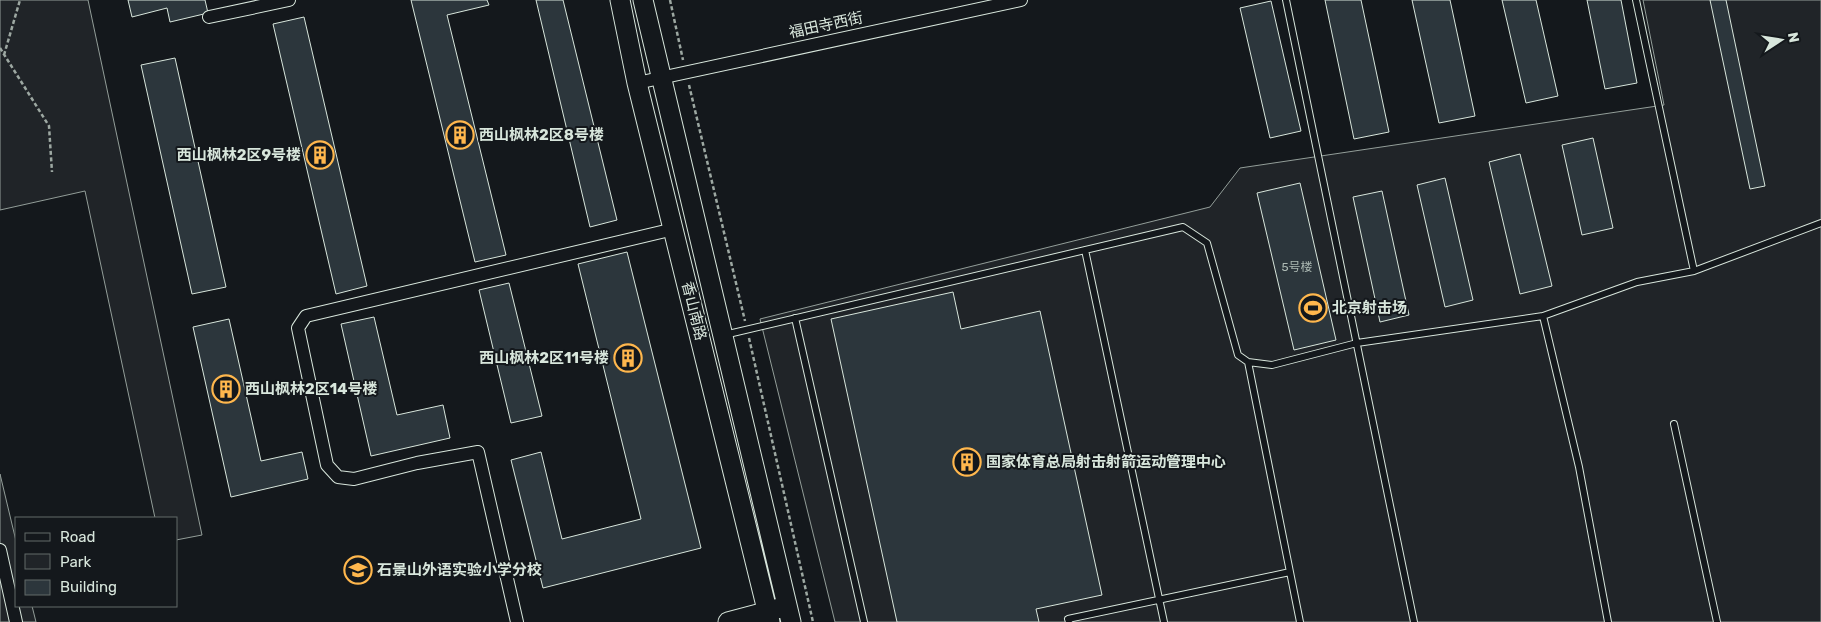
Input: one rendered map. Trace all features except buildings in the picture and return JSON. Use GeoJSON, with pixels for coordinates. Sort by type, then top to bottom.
{"type":"FeatureCollection","features":[{"type":"Feature","properties":{"kind":"main road","name":"香山南路"},"geometry":{"type":"LineString","coordinates":[[620,0],[637,83],[769,616]]}},
{"type":"Feature","properties":{"kind":"main road","name":"香山南路"},"geometry":{"type":"LineString","coordinates":[[643,0],[789,614]]}},
{"type":"Feature","properties":{"kind":"main road"},"geometry":{"type":"LineString","coordinates":[[728,622],[789,614]]}},
{"type":"Feature","properties":{"kind":"street"},"geometry":{"type":"LineString","coordinates":[[209,17],[289,0]]}},
{"type":"Feature","properties":{"kind":"street","name":"福田寺西街"},"geometry":{"type":"LineString","coordinates":[[637,83],[661,76],[1021,0]]}},
{"type":"Feature","properties":{"kind":"street"},"geometry":{"type":"LineString","coordinates":[[516,622],[478,452],[417,463],[354,479],[338,477],[328,466],[298,328],[306,316],[674,230]]}},
{"type":"Feature","properties":{"kind":"street"},"geometry":{"type":"LineString","coordinates":[[0,550],[16,622]]}},
{"type":"Feature","properties":{"kind":"lane"},"geometry":{"type":"LineString","coordinates":[[1286,0],[1414,622]]}},
{"type":"Feature","properties":{"kind":"lane"},"geometry":{"type":"LineString","coordinates":[[1636,0],[1694,271]]}},
{"type":"Feature","properties":{"kind":"lane"},"geometry":{"type":"LineString","coordinates":[[723,335],[1183,227],[1208,243],[1238,355],[1248,362],[1272,365],[1357,343],[1543,316],[1637,282],[1694,271],[1821,223]]}},
{"type":"Feature","properties":{"kind":"lane"},"geometry":{"type":"LineString","coordinates":[[1085,250],[1164,622]]}},
{"type":"Feature","properties":{"kind":"lane"},"geometry":{"type":"LineString","coordinates":[[1543,316],[1578,467],[1608,622]]}},
{"type":"Feature","properties":{"kind":"lane"},"geometry":{"type":"LineString","coordinates":[[795,318],[864,622]]}},
{"type":"Feature","properties":{"kind":"lane"},"geometry":{"type":"LineString","coordinates":[[1248,362],[1300,622]]}},
{"type":"Feature","properties":{"kind":"lane"},"geometry":{"type":"LineString","coordinates":[[1674,424],[1717,622]]}},
{"type":"Feature","properties":{"kind":"lane"},"geometry":{"type":"LineString","coordinates":[[1068,622],[1068,620],[1290,572]]}},
{"type":"Feature","properties":{"kind":"path"},"geometry":{"type":"LineString","coordinates":[[4,55],[20,0]]}},
{"type":"Feature","properties":{"kind":"path"},"geometry":{"type":"LineString","coordinates":[[670,0],[813,622]]}},
{"type":"Feature","properties":{"kind":"path"},"geometry":{"type":"LineString","coordinates":[[0,48],[49,126],[52,172]]}},
{"type":"Feature","properties":{"kind":"green space"},"geometry":{"type":"Polygon","coordinates":[[[0,0],[88,0],[202,535],[178,540],[178,517],[155,517],[85,191],[0,210],[0,0]]]}},
{"type":"Feature","properties":{"kind":"green space","name":"北京射击场"},"geometry":{"type":"Polygon","coordinates":[[[1643,0],[1821,0],[1821,622],[835,622],[760,319],[1210,207],[1240,168],[1664,105],[1643,0]]]}},
{"type":"Feature","properties":{"kind":"green space"},"geometry":{"type":"Polygon","coordinates":[[[0,474],[15,537],[15,607],[32,607],[36,622],[0,622],[0,474]]]}},
{"type":"Feature","properties":{"kind":"place","name":"西山枫林2区8号楼"},"geometry":{"type":"Point","coordinates":[460,135]}},
{"type":"Feature","properties":{"kind":"place","name":"西山枫林2区9号楼"},"geometry":{"type":"Point","coordinates":[320,155]}},
{"type":"Feature","properties":{"kind":"place","name":"北京射击场"},"geometry":{"type":"Point","coordinates":[1313,308]}},
{"type":"Feature","properties":{"kind":"place","name":"西山枫林2区11号楼"},"geometry":{"type":"Point","coordinates":[628,358]}},
{"type":"Feature","properties":{"kind":"place","name":"西山枫林2区14号楼"},"geometry":{"type":"Point","coordinates":[226,389]}},
{"type":"Feature","properties":{"kind":"place","name":"国家体育总局射击射箭运动管理中心"},"geometry":{"type":"Point","coordinates":[967,462]}},
{"type":"Feature","properties":{"kind":"place","name":"石景山外语实验小学分校"},"geometry":{"type":"Point","coordinates":[358,570]}}]}
